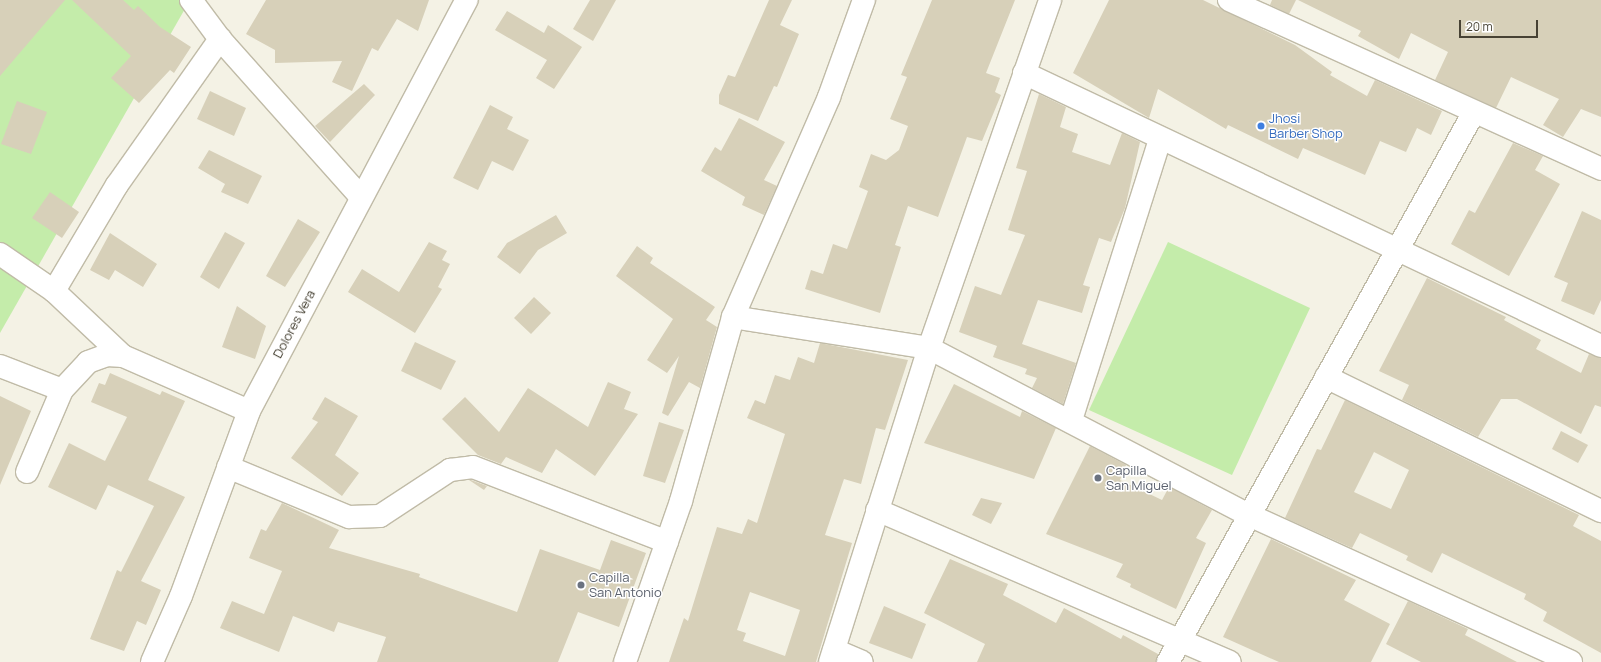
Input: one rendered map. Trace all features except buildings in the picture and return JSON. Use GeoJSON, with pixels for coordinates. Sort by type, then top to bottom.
{"type":"FeatureCollection","features":[{"type":"Feature","properties":{"kind":"street"},"geometry":{"type":"LineString","coordinates":[[191,0],[220,39],[361,197]]}},
{"type":"Feature","properties":{"kind":"street","name":"Dolores Vera"},"geometry":{"type":"LineString","coordinates":[[152,662],[181,596],[249,411],[361,197],[467,0]]}},
{"type":"Feature","properties":{"kind":"street"},"geometry":{"type":"LineString","coordinates":[[625,662],[667,542],[733,317],[829,97],[864,0]]}},
{"type":"Feature","properties":{"kind":"street"},"geometry":{"type":"LineString","coordinates":[[862,662],[832,656],[929,348],[1050,0]]}},
{"type":"Feature","properties":{"kind":"street"},"geometry":{"type":"LineString","coordinates":[[1229,0],[1601,169]]}},
{"type":"Feature","properties":{"kind":"street"},"geometry":{"type":"LineString","coordinates":[[54,291],[117,185],[220,39]]}},
{"type":"Feature","properties":{"kind":"street"},"geometry":{"type":"LineString","coordinates":[[1024,73],[1160,140],[1601,346]]}},
{"type":"Feature","properties":{"kind":"street"},"geometry":{"type":"LineString","coordinates":[[1168,662],[1396,249],[1474,112]]}},
{"type":"Feature","properties":{"kind":"street"},"geometry":{"type":"LineString","coordinates":[[1071,420],[1160,140]]}},
{"type":"Feature","properties":{"kind":"street"},"geometry":{"type":"LineString","coordinates":[[0,254],[54,291],[123,356],[249,411]]}},
{"type":"Feature","properties":{"kind":"street"},"geometry":{"type":"LineString","coordinates":[[733,317],[929,348],[1071,420],[1249,514],[1571,662]]}},
{"type":"Feature","properties":{"kind":"street"},"geometry":{"type":"LineString","coordinates":[[27,472],[62,390],[88,362],[107,355],[123,356]]}},
{"type":"Feature","properties":{"kind":"street"},"geometry":{"type":"LineString","coordinates":[[0,366],[62,390]]}},
{"type":"Feature","properties":{"kind":"street"},"geometry":{"type":"LineString","coordinates":[[1326,377],[1601,511]]}},
{"type":"Feature","properties":{"kind":"street"},"geometry":{"type":"LineString","coordinates":[[228,466],[349,517],[380,516],[450,470],[473,468],[667,542]]}},
{"type":"Feature","properties":{"kind":"street"},"geometry":{"type":"LineString","coordinates":[[877,510],[1180,639],[1230,662]]}},
{"type":"Feature","properties":{"kind":"green space"},"geometry":{"type":"Polygon","coordinates":[[[0,0],[190,0],[0,333],[0,0]]]}},
{"type":"Feature","properties":{"kind":"green space"},"geometry":{"type":"Polygon","coordinates":[[[1168,242],[1310,308],[1232,475],[1089,410],[1168,242]]]}},
{"type":"Feature","properties":{"kind":"place","name":"Jhosi Barber Shop"},"geometry":{"type":"Point","coordinates":[1261,126]}},
{"type":"Feature","properties":{"kind":"place","name":"Capilla San Miguel"},"geometry":{"type":"Point","coordinates":[1098,478]}},
{"type":"Feature","properties":{"kind":"place","name":"Capilla San Antonio"},"geometry":{"type":"Point","coordinates":[581,585]}}]}
